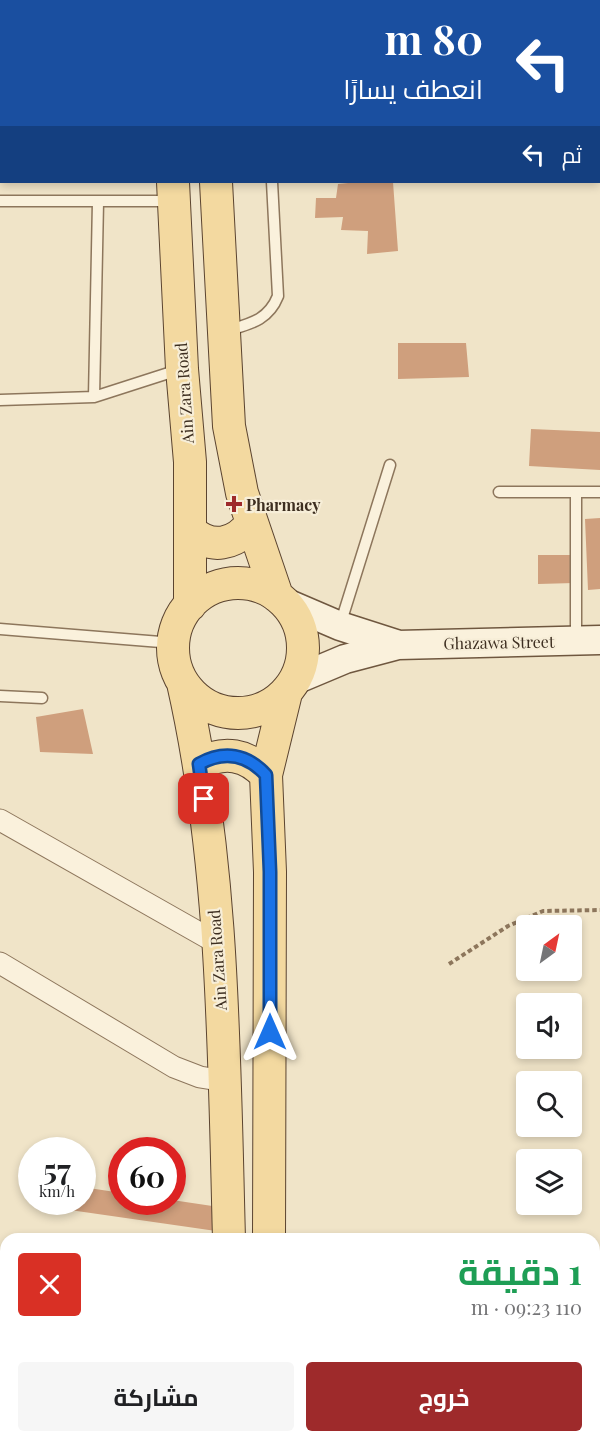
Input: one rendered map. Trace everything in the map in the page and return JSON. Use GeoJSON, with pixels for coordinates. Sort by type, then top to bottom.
{"type":"FeatureCollection","features":[{"type":"Feature","properties":{"kind":"main road"},"geometry":{"type":"LineString","coordinates":[[216,183],[228,426],[250,524],[280,599],[299,625],[303,639],[302,660],[291,686],[266,775],[270,872],[269,1233]]}},
{"type":"Feature","properties":{"kind":"main road","name":"Ain Zara Road"},"geometry":{"type":"LineString","coordinates":[[173,191],[182,369],[190,462],[190,605]]}},
{"type":"Feature","properties":{"kind":"main road"},"geometry":{"type":"LineString","coordinates":[[191,531],[198,538],[217,544],[237,538],[250,524]]}},
{"type":"Feature","properties":{"kind":"main road"},"geometry":{"type":"LineString","coordinates":[[280,599],[255,586],[232,584],[216,587],[190,605],[176,629],[173,643],[175,664],[183,683],[204,704],[232,713],[261,709],[291,686]]}},
{"type":"Feature","properties":{"kind":"main road","name":"Ghazawa Street"},"geometry":{"type":"LineString","coordinates":[[280,599],[340,626],[398,645]]}},
{"type":"Feature","properties":{"kind":"main road","name":"Ghazawa Street"},"geometry":{"type":"LineString","coordinates":[[291,686],[345,658],[398,645],[588,640]]}},
{"type":"Feature","properties":{"kind":"main road","name":"Ain Zara Road"},"geometry":{"type":"LineString","coordinates":[[183,683],[199,764],[217,943],[225,1081],[229,1233]]}},
{"type":"Feature","properties":{"kind":"main road"},"geometry":{"type":"LineString","coordinates":[[199,764],[218,755],[229,755],[250,761],[266,775]]}},
{"type":"Feature","properties":{"kind":"street"},"geometry":{"type":"LineString","coordinates":[[0,820],[217,943]]}},
{"type":"Feature","properties":{"kind":"street"},"geometry":{"type":"LineString","coordinates":[[0,963],[174,1067],[200,1077],[225,1081]]}},
{"type":"Feature","properties":{"kind":"lane"},"geometry":{"type":"LineString","coordinates":[[223,332],[265,317],[273,308],[278,296],[272,183]]}},
{"type":"Feature","properties":{"kind":"lane"},"geometry":{"type":"LineString","coordinates":[[0,201],[98,202],[173,191]]}},
{"type":"Feature","properties":{"kind":"lane"},"geometry":{"type":"LineString","coordinates":[[94,398],[98,202]]}},
{"type":"Feature","properties":{"kind":"lane"},"geometry":{"type":"LineString","coordinates":[[0,400],[94,398],[182,369]]}},
{"type":"Feature","properties":{"kind":"lane"},"geometry":{"type":"LineString","coordinates":[[340,626],[390,465]]}},
{"type":"Feature","properties":{"kind":"lane"},"geometry":{"type":"LineString","coordinates":[[499,492],[600,492]]}},
{"type":"Feature","properties":{"kind":"lane"},"geometry":{"type":"LineString","coordinates":[[576,493],[588,640]]}},
{"type":"Feature","properties":{"kind":"lane"},"geometry":{"type":"LineString","coordinates":[[0,629],[173,643]]}},
{"type":"Feature","properties":{"kind":"lane"},"geometry":{"type":"LineString","coordinates":[[0,696],[42,698]]}},
{"type":"Feature","properties":{"kind":"path"},"geometry":{"type":"LineString","coordinates":[[449,963],[508,926],[543,911],[600,910]]}},
{"type":"Feature","properties":{"kind":"building"},"geometry":{"type":"Polygon","coordinates":[[[393,183],[398,251],[367,254],[368,231],[341,230],[343,217],[315,218],[316,198],[336,198],[338,184],[393,183]]]}},
{"type":"Feature","properties":{"kind":"building"},"geometry":{"type":"Polygon","coordinates":[[[398,343],[466,343],[469,377],[398,379],[398,343]]]}},
{"type":"Feature","properties":{"kind":"building"},"geometry":{"type":"Polygon","coordinates":[[[531,429],[600,432],[600,470],[529,466],[531,429]]]}},
{"type":"Feature","properties":{"kind":"building"},"geometry":{"type":"Polygon","coordinates":[[[600,518],[600,589],[588,590],[585,519],[600,518]]]}},
{"type":"Feature","properties":{"kind":"building"},"geometry":{"type":"Polygon","coordinates":[[[538,555],[573,555],[574,583],[538,584],[538,555]]]}},
{"type":"Feature","properties":{"kind":"building"},"geometry":{"type":"Polygon","coordinates":[[[83,709],[93,754],[40,752],[36,717],[83,709]]]}},
{"type":"Feature","properties":{"kind":"building"},"geometry":{"type":"Polygon","coordinates":[[[96,1189],[108,1191],[108,1215],[186,1215],[186,1202],[219,1207],[216,1231],[96,1214],[96,1189]]]}},
{"type":"Feature","properties":{"kind":"place","name":"Pharmacy"},"geometry":{"type":"Point","coordinates":[234,504]}},
{"type":"Feature","properties":{"kind":"route"},"geometry":{"type":"LineString","coordinates":[[204,799],[199,764],[218,755],[240,757],[250,761],[266,775],[270,872],[270,1032]]}}]}
